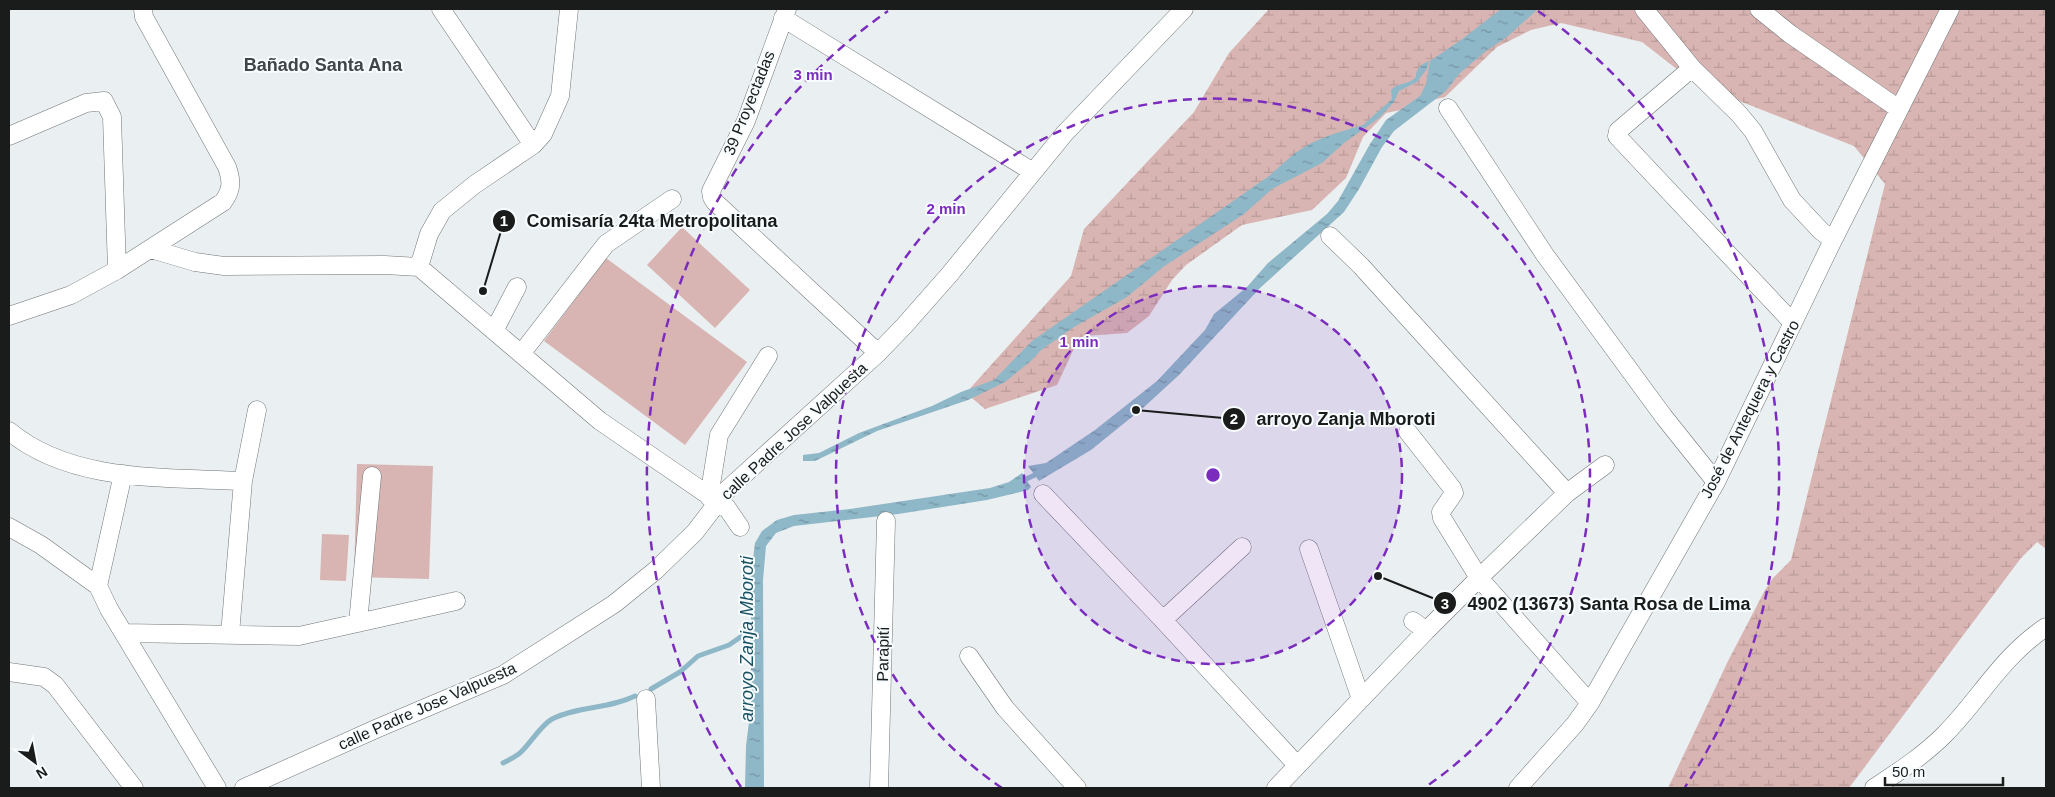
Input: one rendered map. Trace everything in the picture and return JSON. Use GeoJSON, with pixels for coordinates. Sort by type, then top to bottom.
{"type":"FeatureCollection","features":[{"type":"Feature","properties":{"kind":"street"},"geometry":{"type":"LineString","coordinates":[[9,316],[71,295],[117,270],[223,202],[231,187],[227,167],[144,17],[143,9]]}},
{"type":"Feature","properties":{"kind":"street"},"geometry":{"type":"LineString","coordinates":[[440,9],[532,146]]}},
{"type":"Feature","properties":{"kind":"street"},"geometry":{"type":"LineString","coordinates":[[419,267],[429,234],[442,212],[474,185],[532,146],[543,134],[560,96],[570,9]]}},
{"type":"Feature","properties":{"kind":"street","name":"calle Padre Jose Valpuesta"},"geometry":{"type":"LineString","coordinates":[[244,788],[503,674],[614,604],[656,570],[695,532],[713,500],[728,489],[878,353],[949,275],[1065,133],[1184,9]]}},
{"type":"Feature","properties":{"kind":"street"},"geometry":{"type":"LineString","coordinates":[[1644,9],[1692,68],[1739,114],[1753,131],[1792,200],[1833,240]]}},
{"type":"Feature","properties":{"kind":"street"},"geometry":{"type":"LineString","coordinates":[[1758,9],[1817,53],[1900,109]]}},
{"type":"Feature","properties":{"kind":"street","name":"José de Antequera y Castro"},"geometry":{"type":"LineString","coordinates":[[1518,788],[1590,703],[1716,482],[1833,240],[1950,9]]}},
{"type":"Feature","properties":{"kind":"street"},"geometry":{"type":"LineString","coordinates":[[785,13],[1033,172]]}},
{"type":"Feature","properties":{"kind":"street","name":"39 Proyectadas"},"geometry":{"type":"LineString","coordinates":[[785,13],[746,120],[711,191],[712,197],[715,202],[878,353]]}},
{"type":"Feature","properties":{"kind":"street"},"geometry":{"type":"LineString","coordinates":[[1692,68],[1618,131],[1617,136],[1793,324]]}},
{"type":"Feature","properties":{"kind":"street"},"geometry":{"type":"LineString","coordinates":[[9,136],[86,103],[104,101],[112,117],[117,270]]}},
{"type":"Feature","properties":{"kind":"street"},"geometry":{"type":"LineString","coordinates":[[1448,108],[1545,255],[1664,417],[1716,482]]}},
{"type":"Feature","properties":{"kind":"street"},"geometry":{"type":"LineString","coordinates":[[521,354],[606,244],[672,199]]}},
{"type":"Feature","properties":{"kind":"street"},"geometry":{"type":"LineString","coordinates":[[1330,236],[1361,266],[1567,493]]}},
{"type":"Feature","properties":{"kind":"street"},"geometry":{"type":"LineString","coordinates":[[151,248],[195,262],[224,266],[385,265],[419,267],[600,421],[726,508],[740,527]]}},
{"type":"Feature","properties":{"kind":"street"},"geometry":{"type":"LineString","coordinates":[[494,331],[517,288]]}},
{"type":"Feature","properties":{"kind":"street"},"geometry":{"type":"LineString","coordinates":[[713,500],[719,435],[768,356]]}},
{"type":"Feature","properties":{"kind":"street"},"geometry":{"type":"LineString","coordinates":[[230,634],[243,481],[257,410]]}},
{"type":"Feature","properties":{"kind":"street"},"geometry":{"type":"LineString","coordinates":[[9,432],[41,452],[73,464],[123,474],[243,481]]}},
{"type":"Feature","properties":{"kind":"street"},"geometry":{"type":"LineString","coordinates":[[1408,432],[1452,488],[1454,493],[1441,512],[1442,518],[1479,578],[1590,703]]}},
{"type":"Feature","properties":{"kind":"street"},"geometry":{"type":"LineString","coordinates":[[1276,788],[1361,699],[1420,626],[1479,578],[1567,493],[1605,465]]}},
{"type":"Feature","properties":{"kind":"street"},"geometry":{"type":"LineString","coordinates":[[98,586],[123,474]]}},
{"type":"Feature","properties":{"kind":"street"},"geometry":{"type":"LineString","coordinates":[[358,623],[372,476]]}},
{"type":"Feature","properties":{"kind":"street"},"geometry":{"type":"LineString","coordinates":[[1044,494],[1296,765]]}},
{"type":"Feature","properties":{"kind":"street","name":"Parapití"},"geometry":{"type":"LineString","coordinates":[[879,788],[886,521]]}},
{"type":"Feature","properties":{"kind":"street"},"geometry":{"type":"LineString","coordinates":[[9,527],[41,545],[98,586],[109,609],[217,788]]}},
{"type":"Feature","properties":{"kind":"street"},"geometry":{"type":"LineString","coordinates":[[1163,620],[1242,547]]}},
{"type":"Feature","properties":{"kind":"street"},"geometry":{"type":"LineString","coordinates":[[1309,550],[1361,699]]}},
{"type":"Feature","properties":{"kind":"street"},"geometry":{"type":"LineString","coordinates":[[124,633],[299,636],[456,601]]}},
{"type":"Feature","properties":{"kind":"street"},"geometry":{"type":"LineString","coordinates":[[1874,788],[1913,763],[1944,735],[2010,656],[2046,627]]}},
{"type":"Feature","properties":{"kind":"street"},"geometry":{"type":"LineString","coordinates":[[969,656],[1004,708],[1077,788]]}},
{"type":"Feature","properties":{"kind":"street"},"geometry":{"type":"LineString","coordinates":[[9,672],[44,677],[55,685],[134,788]]}},
{"type":"Feature","properties":{"kind":"street"},"geometry":{"type":"LineString","coordinates":[[646,699],[651,788]]}},
{"type":"Feature","properties":{"kind":"green space"},"geometry":{"type":"Polygon","coordinates":[[[1269,9],[2046,9],[2046,549],[2037,542],[2021,558],[1849,788],[1668,788],[1728,661],[1765,590],[1773,578],[1791,560],[1885,184],[1854,146],[1696,84],[1642,42],[1561,23],[1531,30],[1497,47],[1445,97],[1386,113],[1363,137],[1346,178],[1312,210],[1242,225],[1186,265],[1172,280],[1149,316],[1127,333],[1084,336],[1078,340],[1057,385],[985,409],[966,393],[1071,276],[1084,229],[1194,112],[1229,53],[1269,9]]]}},
{"type":"Feature","properties":{"kind":"green space"},"geometry":{"type":"Polygon","coordinates":[[[682,227],[750,290],[715,328],[647,265],[682,227]]]}},
{"type":"Feature","properties":{"kind":"green space"},"geometry":{"type":"Polygon","coordinates":[[[606,258],[747,362],[685,445],[544,341],[606,258]]]}},
{"type":"Feature","properties":{"kind":"green space"},"geometry":{"type":"Polygon","coordinates":[[[357,464],[433,466],[429,579],[354,577],[357,464]]]}},
{"type":"Feature","properties":{"kind":"green space"},"geometry":{"type":"Polygon","coordinates":[[[322,534],[349,535],[346,581],[320,580],[322,534]]]}},
{"type":"Feature","properties":{"kind":"water"},"geometry":{"type":"Polygon","coordinates":[[[1501,9],[1538,9],[1507,37],[1486,51],[1460,73],[1446,91],[1394,131],[1382,147],[1344,212],[1260,288],[1179,375],[1143,408],[1091,450],[1039,481],[1028,466],[1046,463],[1095,430],[1157,381],[1205,330],[1214,314],[1247,287],[1268,263],[1327,214],[1338,201],[1370,144],[1386,120],[1420,96],[1426,84],[1430,61],[1501,9]]]}},
{"type":"Feature","properties":{"kind":"water"},"geometry":{"type":"Polygon","coordinates":[[[1429,61],[1427,69],[1417,82],[1399,91],[1394,102],[1379,118],[1344,143],[1322,163],[1272,189],[1244,214],[1163,267],[1127,297],[1074,327],[1040,351],[1031,361],[1005,382],[968,400],[877,431],[815,461],[803,461],[803,455],[819,453],[859,433],[932,406],[961,392],[994,380],[1032,341],[1269,176],[1295,153],[1311,143],[1363,125],[1392,99],[1391,90],[1394,87],[1413,80],[1420,67],[1429,61]]]}},
{"type":"Feature","properties":{"kind":"water"},"geometry":{"type":"Polygon","coordinates":[[[1022,473],[1031,487],[1028,490],[987,500],[898,514],[794,526],[776,533],[766,546],[763,580],[764,788],[745,788],[746,746],[751,706],[751,575],[755,543],[762,531],[777,520],[794,515],[850,509],[990,488],[1009,482],[1022,473]]]}},
{"type":"Feature","properties":{"kind":"waterway","name":"arroyo Zanja Mboroti"},"geometry":{"type":"LineString","coordinates":[[1022,481],[1039,473]]}},
{"type":"Feature","properties":{"kind":"waterway"},"geometry":{"type":"LineString","coordinates":[[651,689],[680,672],[698,656],[729,645],[755,627]]}},
{"type":"Feature","properties":{"kind":"waterway"},"geometry":{"type":"LineString","coordinates":[[503,763],[520,753],[543,726],[552,719],[635,696]]}},
{"type":"Feature","properties":{"kind":"place","name":"Comisaría 24ta Metropolitana"},"geometry":{"type":"Point","coordinates":[483,291]}},
{"type":"Feature","properties":{"kind":"place","name":"arroyo Zanja Mboroti"},"geometry":{"type":"Point","coordinates":[1136,410]}},
{"type":"Feature","properties":{"kind":"place","name":"4902 (13673) Santa Rosa de Lima"},"geometry":{"type":"Point","coordinates":[1378,576]}},
{"type":"Feature","properties":{"kind":"district","name":"Bañado Santa Ana"},"geometry":{"type":"Point","coordinates":[323,65]}}]}
